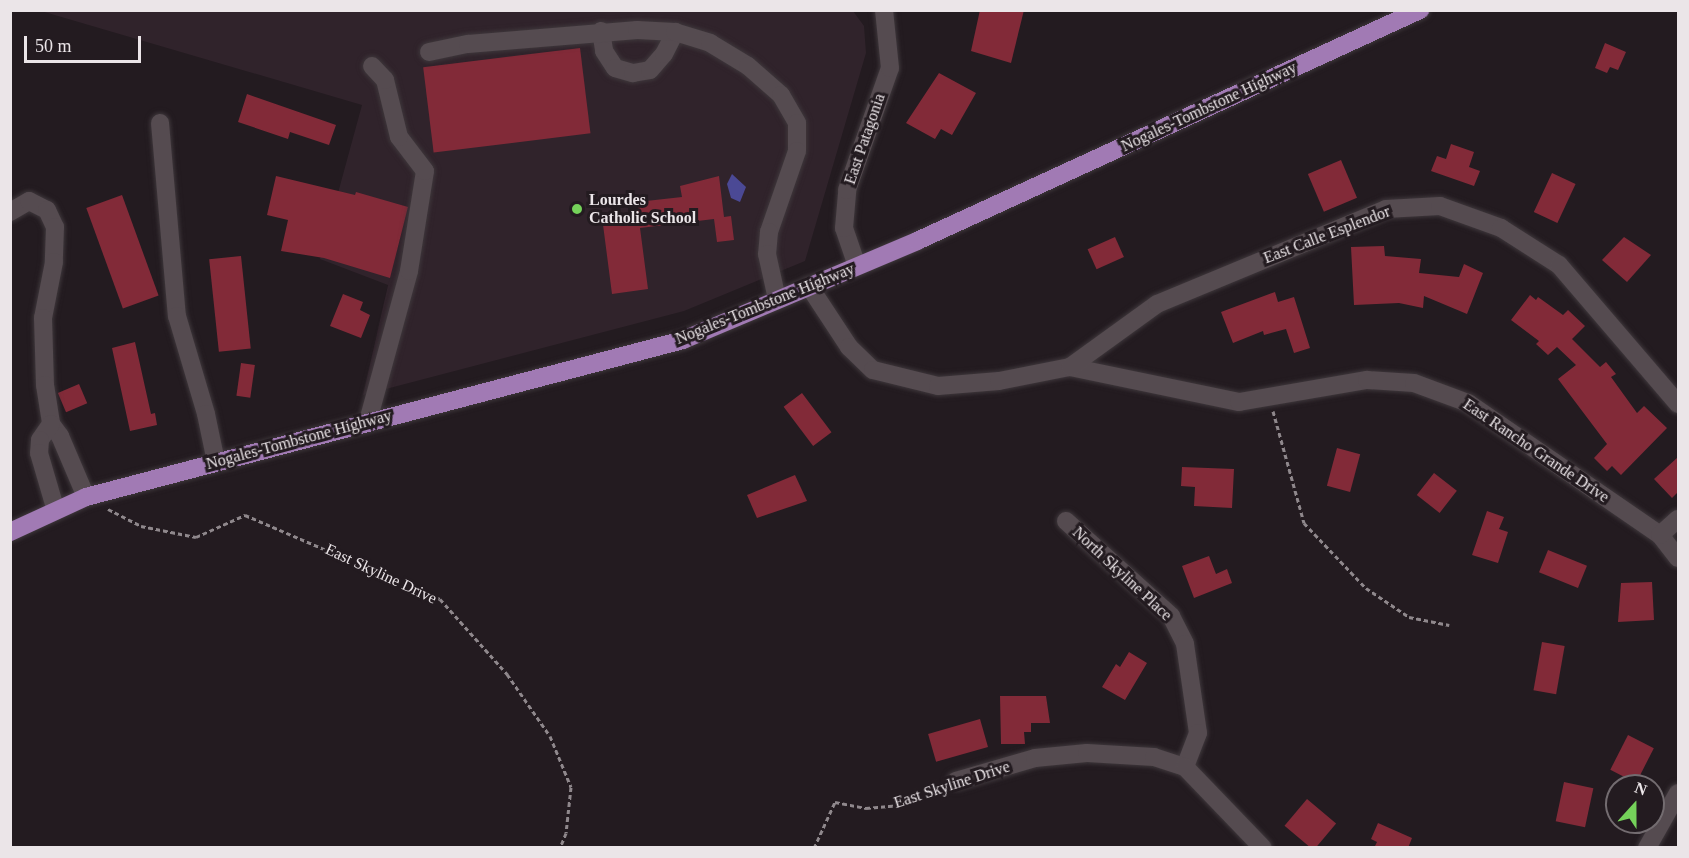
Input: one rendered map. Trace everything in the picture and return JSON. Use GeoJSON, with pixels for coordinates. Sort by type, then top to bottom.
{"type":"FeatureCollection","features":[{"type":"Feature","properties":{"kind":"main road","name":"Nogales-Tombstone Highway"},"geometry":{"type":"LineString","coordinates":[[10,532],[86,497],[683,340],[857,266],[1420,10]]}},
{"type":"Feature","properties":{"kind":"street","name":"East Patagonia"},"geometry":{"type":"LineString","coordinates":[[857,266],[844,228],[847,190],[890,68],[884,10]]}},
{"type":"Feature","properties":{"kind":"street"},"geometry":{"type":"LineString","coordinates":[[601,31],[604,51],[615,68],[633,73],[650,70],[664,54],[675,32]]}},
{"type":"Feature","properties":{"kind":"street"},"geometry":{"type":"LineString","coordinates":[[429,52],[468,44],[601,31],[675,32],[710,43],[748,66],[782,95],[797,123],[796,151],[768,232],[767,254],[777,299]]}},
{"type":"Feature","properties":{"kind":"street"},"geometry":{"type":"LineString","coordinates":[[368,421],[409,272],[425,171],[399,137],[385,80],[372,66]]}},
{"type":"Feature","properties":{"kind":"street"},"geometry":{"type":"LineString","coordinates":[[160,123],[177,316],[206,414],[216,462]]}},
{"type":"Feature","properties":{"kind":"street"},"geometry":{"type":"LineString","coordinates":[[10,212],[28,201],[47,210],[55,227],[42,354],[51,424],[60,436],[86,497]]}},
{"type":"Feature","properties":{"kind":"street","name":"East Calle Esplendor"},"geometry":{"type":"LineString","coordinates":[[1070,367],[1157,304],[1386,209],[1440,206],[1501,228],[1559,266],[1678,404]]}},
{"type":"Feature","properties":{"kind":"street","name":"East Rancho Grande Drive"},"geometry":{"type":"LineString","coordinates":[[809,286],[849,348],[873,370],[896,379],[938,386],[999,381],[1070,367],[1239,402],[1269,395],[1367,380],[1414,383],[1468,403],[1660,535],[1678,558]]}},
{"type":"Feature","properties":{"kind":"street"},"geometry":{"type":"LineString","coordinates":[[51,424],[40,440],[40,465],[56,511]]}},
{"type":"Feature","properties":{"kind":"street"},"geometry":{"type":"LineString","coordinates":[[1660,535],[1678,519]]}},
{"type":"Feature","properties":{"kind":"street","name":"North Skyline Place"},"geometry":{"type":"LineString","coordinates":[[1066,521],[1171,616],[1185,644],[1198,734],[1185,767]]}},
{"type":"Feature","properties":{"kind":"street","name":"East Skyline Drive"},"geometry":{"type":"LineString","coordinates":[[956,781],[1035,758],[1087,753],[1154,757],[1185,767],[1263,848]]}},
{"type":"Feature","properties":{"kind":"street"},"geometry":{"type":"LineString","coordinates":[[1647,848],[1678,793]]}},
{"type":"Feature","properties":{"kind":"path"},"geometry":{"type":"LineString","coordinates":[[1269,395],[1305,523],[1366,588],[1409,616],[1449,624]]}},
{"type":"Feature","properties":{"kind":"path","name":"East Skyline Drive"},"geometry":{"type":"LineString","coordinates":[[86,497],[141,526],[196,537],[244,515],[440,599],[507,674],[550,736],[571,787],[566,832],[560,848]]}},
{"type":"Feature","properties":{"kind":"path","name":"East Skyline Drive"},"geometry":{"type":"LineString","coordinates":[[814,848],[835,802],[866,808],[901,805],[956,781]]}},
{"type":"Feature","properties":{"kind":"shaded area","name":"Lourdes Catholic School"},"geometry":{"type":"Polygon","coordinates":[[[41,11],[853,11],[864,26],[866,53],[805,261],[684,311],[363,395],[388,285],[320,259],[362,105],[41,11]]]}},
{"type":"Feature","properties":{"kind":"shaded area"},"geometry":{"type":"Polygon","coordinates":[[[732,174],[746,187],[740,202],[731,198],[727,184],[732,174]]]}},
{"type":"Feature","properties":{"kind":"building"},"geometry":{"type":"Polygon","coordinates":[[[980,10],[1024,10],[1011,63],[971,51],[980,10]]]}},
{"type":"Feature","properties":{"kind":"building"},"geometry":{"type":"Polygon","coordinates":[[[1605,43],[1626,52],[1618,70],[1610,67],[1607,73],[1595,68],[1605,43]]]}},
{"type":"Feature","properties":{"kind":"building"},"geometry":{"type":"Polygon","coordinates":[[[580,48],[590,133],[434,153],[423,67],[580,48]]]}},
{"type":"Feature","properties":{"kind":"building"},"geometry":{"type":"Polygon","coordinates":[[[939,73],[976,93],[952,135],[941,129],[935,139],[906,123],[939,73]]]}},
{"type":"Feature","properties":{"kind":"building"},"geometry":{"type":"Polygon","coordinates":[[[247,94],[336,125],[329,145],[290,132],[288,139],[238,122],[247,94]]]}},
{"type":"Feature","properties":{"kind":"building"},"geometry":{"type":"Polygon","coordinates":[[[1451,144],[1474,152],[1469,167],[1480,171],[1474,186],[1431,171],[1437,156],[1446,159],[1451,144]]]}},
{"type":"Feature","properties":{"kind":"building"},"geometry":{"type":"Polygon","coordinates":[[[1341,160],[1357,198],[1324,212],[1308,174],[1341,160]]]}},
{"type":"Feature","properties":{"kind":"building"},"geometry":{"type":"Polygon","coordinates":[[[1552,173],[1576,184],[1557,223],[1534,212],[1552,173]]]}},
{"type":"Feature","properties":{"kind":"building"},"geometry":{"type":"Polygon","coordinates":[[[276,176],[355,195],[356,192],[408,207],[390,278],[324,258],[281,251],[288,220],[267,215],[276,176]]]}},
{"type":"Feature","properties":{"kind":"building"},"geometry":{"type":"Polygon","coordinates":[[[719,176],[724,217],[731,216],[734,240],[717,242],[714,219],[640,228],[648,289],[612,294],[602,217],[638,213],[637,202],[682,197],[680,186],[719,176]]]}},
{"type":"Feature","properties":{"kind":"building"},"geometry":{"type":"Polygon","coordinates":[[[122,195],[159,296],[123,309],[86,208],[122,195]]]}},
{"type":"Feature","properties":{"kind":"building"},"geometry":{"type":"Polygon","coordinates":[[[1115,237],[1124,257],[1097,269],[1088,249],[1115,237]]]}},
{"type":"Feature","properties":{"kind":"building"},"geometry":{"type":"Polygon","coordinates":[[[1624,237],[1651,255],[1627,282],[1602,260],[1624,237]]]}},
{"type":"Feature","properties":{"kind":"building"},"geometry":{"type":"Polygon","coordinates":[[[1384,246],[1385,256],[1421,259],[1419,273],[1459,277],[1464,264],[1483,273],[1467,314],[1424,296],[1423,308],[1399,303],[1354,305],[1351,247],[1384,246]]]}},
{"type":"Feature","properties":{"kind":"building"},"geometry":{"type":"Polygon","coordinates":[[[241,256],[251,348],[219,352],[209,259],[241,256]]]}},
{"type":"Feature","properties":{"kind":"building"},"geometry":{"type":"Polygon","coordinates":[[[1275,292],[1278,302],[1294,297],[1310,348],[1294,353],[1286,329],[1264,335],[1263,331],[1233,343],[1221,312],[1275,292]]]}},
{"type":"Feature","properties":{"kind":"building"},"geometry":{"type":"Polygon","coordinates":[[[343,294],[363,302],[360,310],[370,315],[361,338],[330,326],[343,294]]]}},
{"type":"Feature","properties":{"kind":"building"},"geometry":{"type":"Polygon","coordinates":[[[1530,295],[1536,300],[1538,297],[1563,315],[1568,310],[1585,326],[1572,339],[1600,367],[1606,362],[1616,374],[1611,377],[1637,413],[1644,406],[1667,428],[1621,475],[1612,466],[1607,471],[1594,458],[1607,444],[1558,379],[1576,365],[1557,347],[1548,355],[1536,344],[1539,341],[1511,320],[1530,295]]]}},
{"type":"Feature","properties":{"kind":"building"},"geometry":{"type":"Polygon","coordinates":[[[135,342],[151,414],[155,413],[157,425],[130,431],[112,348],[135,342]]]}},
{"type":"Feature","properties":{"kind":"building"},"geometry":{"type":"Polygon","coordinates":[[[241,363],[255,365],[250,398],[236,396],[241,363]]]}},
{"type":"Feature","properties":{"kind":"building"},"geometry":{"type":"Polygon","coordinates":[[[79,384],[87,403],[66,412],[58,393],[79,384]]]}},
{"type":"Feature","properties":{"kind":"building"},"geometry":{"type":"Polygon","coordinates":[[[802,393],[831,432],[813,446],[784,407],[802,393]]]}},
{"type":"Feature","properties":{"kind":"building"},"geometry":{"type":"Polygon","coordinates":[[[1337,448],[1360,454],[1350,492],[1327,486],[1337,448]]]}},
{"type":"Feature","properties":{"kind":"building"},"geometry":{"type":"Polygon","coordinates":[[[1678,457],[1678,492],[1672,498],[1654,479],[1678,457]]]}},
{"type":"Feature","properties":{"kind":"building"},"geometry":{"type":"Polygon","coordinates":[[[1182,467],[1234,469],[1232,508],[1194,506],[1195,487],[1181,486],[1182,467]]]}},
{"type":"Feature","properties":{"kind":"building"},"geometry":{"type":"Polygon","coordinates":[[[1434,473],[1457,491],[1440,513],[1417,495],[1434,473]]]}},
{"type":"Feature","properties":{"kind":"building"},"geometry":{"type":"Polygon","coordinates":[[[795,475],[807,501],[757,518],[747,495],[795,475]]]}},
{"type":"Feature","properties":{"kind":"building"},"geometry":{"type":"Polygon","coordinates":[[[1487,511],[1504,517],[1499,529],[1508,532],[1498,563],[1472,555],[1487,511]]]}},
{"type":"Feature","properties":{"kind":"building"},"geometry":{"type":"Polygon","coordinates":[[[1548,550],[1587,566],[1578,588],[1539,572],[1548,550]]]}},
{"type":"Feature","properties":{"kind":"building"},"geometry":{"type":"Polygon","coordinates":[[[1209,556],[1216,574],[1227,569],[1232,583],[1194,598],[1182,566],[1209,556]]]}},
{"type":"Feature","properties":{"kind":"building"},"geometry":{"type":"Polygon","coordinates":[[[1652,582],[1654,620],[1618,622],[1621,583],[1652,582]]]}},
{"type":"Feature","properties":{"kind":"building"},"geometry":{"type":"Polygon","coordinates":[[[1542,642],[1565,646],[1556,694],[1533,690],[1542,642]]]}},
{"type":"Feature","properties":{"kind":"building"},"geometry":{"type":"Polygon","coordinates":[[[1129,652],[1147,663],[1125,700],[1102,687],[1116,664],[1120,667],[1129,652]]]}},
{"type":"Feature","properties":{"kind":"building"},"geometry":{"type":"Polygon","coordinates":[[[1000,696],[1046,696],[1050,723],[1031,723],[1031,732],[1024,732],[1025,744],[1001,744],[1000,696]]]}},
{"type":"Feature","properties":{"kind":"building"},"geometry":{"type":"Polygon","coordinates":[[[980,719],[988,747],[936,762],[928,734],[980,719]]]}},
{"type":"Feature","properties":{"kind":"building"},"geometry":{"type":"Polygon","coordinates":[[[1628,735],[1654,748],[1641,774],[1619,774],[1610,770],[1628,735]]]}},
{"type":"Feature","properties":{"kind":"building"},"geometry":{"type":"Polygon","coordinates":[[[1564,782],[1593,788],[1585,827],[1556,821],[1564,782]]]}},
{"type":"Feature","properties":{"kind":"building"},"geometry":{"type":"Polygon","coordinates":[[[1307,799],[1336,823],[1315,848],[1311,848],[1285,826],[1307,799]]]}},
{"type":"Feature","properties":{"kind":"building"},"geometry":{"type":"Polygon","coordinates":[[[1378,823],[1412,838],[1408,848],[1374,848],[1377,842],[1371,839],[1378,823]]]}},
{"type":"Feature","properties":{"kind":"place","name":"Lourdes Catholic School"},"geometry":{"type":"Point","coordinates":[577,209]}}]}
